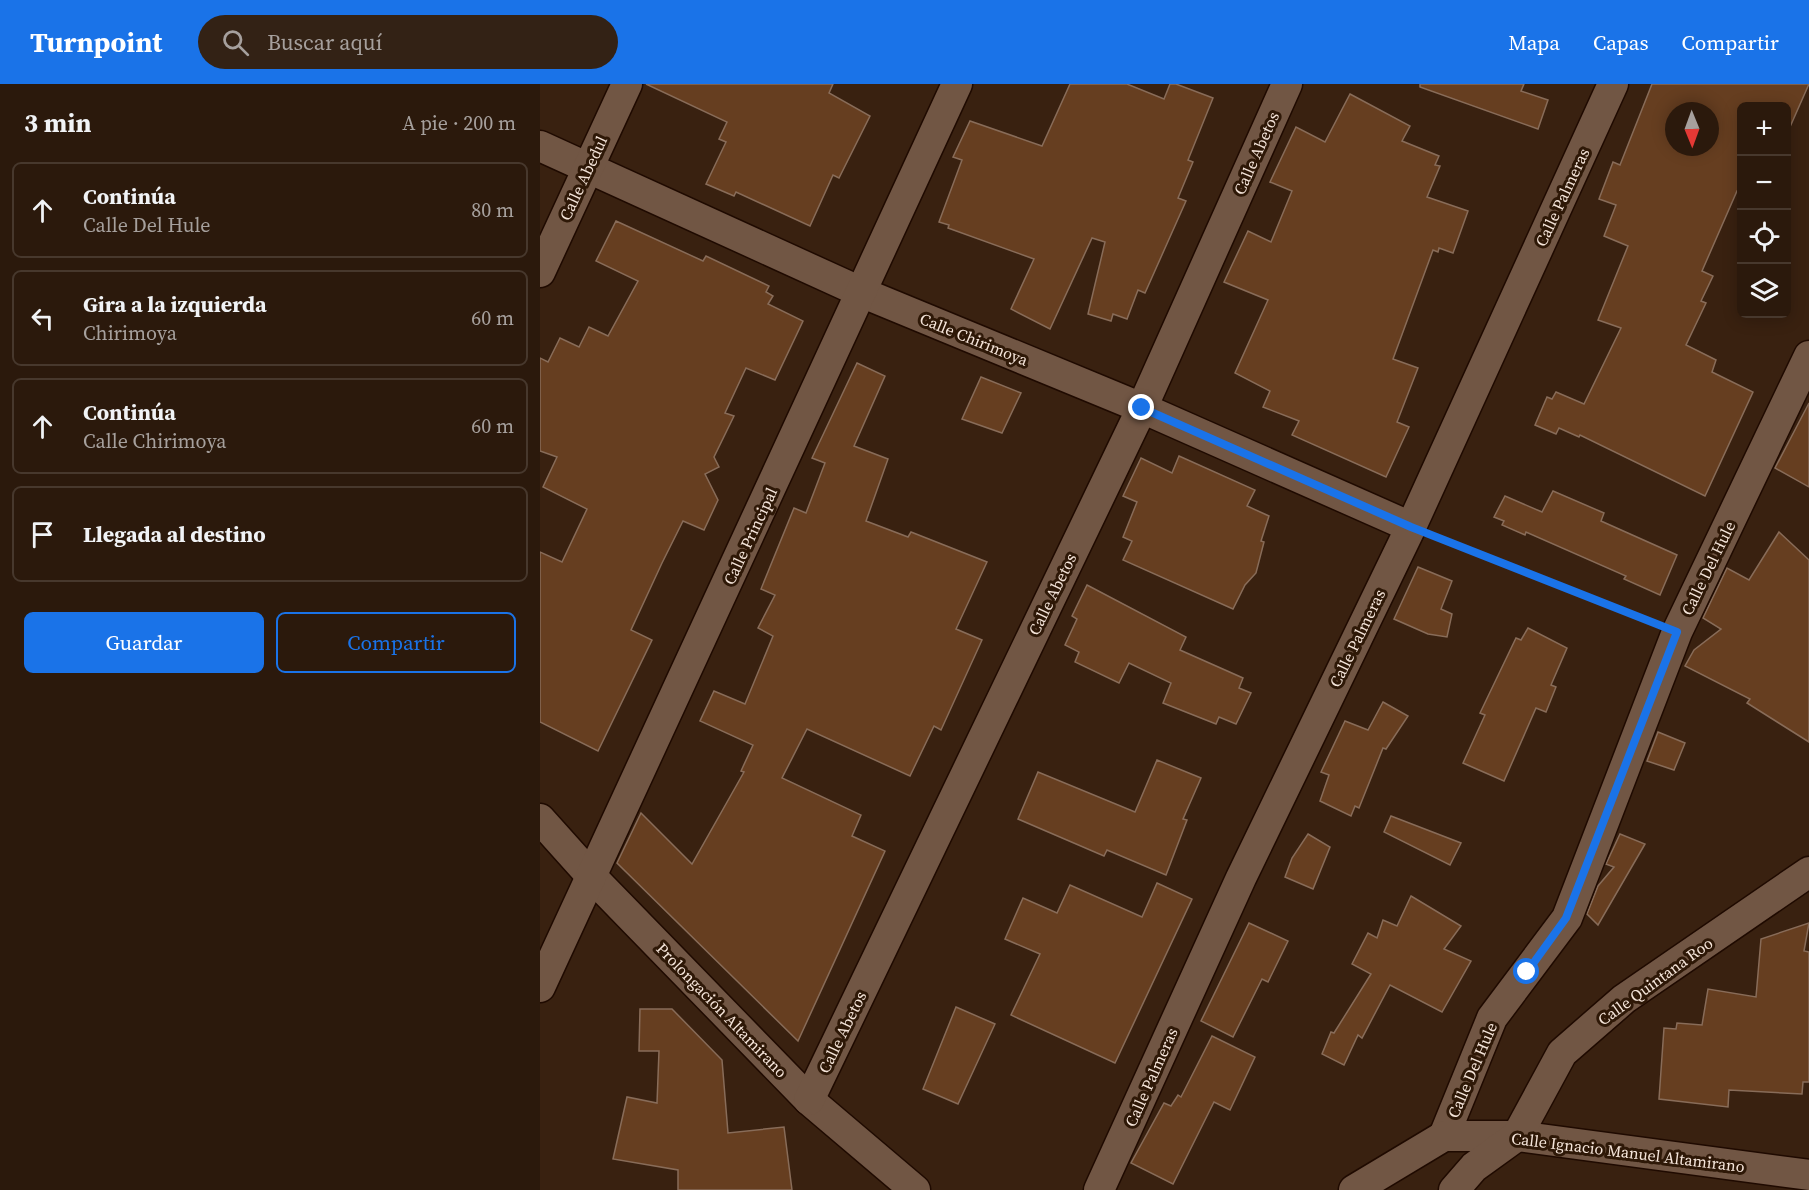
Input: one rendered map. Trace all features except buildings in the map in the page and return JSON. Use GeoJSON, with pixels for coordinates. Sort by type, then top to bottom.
{"type":"FeatureCollection","features":[{"type":"Feature","properties":{"kind":"street","name":"Calle Abedul"},"geometry":{"type":"LineString","coordinates":[[540,272],[627,84]]}},
{"type":"Feature","properties":{"kind":"street","name":"Calle Principal"},"geometry":{"type":"LineString","coordinates":[[540,987],[863,293],[957,84]]}},
{"type":"Feature","properties":{"kind":"street","name":"Calle Abetos"},"geometry":{"type":"LineString","coordinates":[[809,1100],[1142,408],[1287,84]]}},
{"type":"Feature","properties":{"kind":"street","name":"Calle Palmeras"},"geometry":{"type":"LineString","coordinates":[[1099,1190],[1241,878],[1411,527],[1613,84]]}},
{"type":"Feature","properties":{"kind":"street","name":"Calle Chirimoya"},"geometry":{"type":"LineString","coordinates":[[540,146],[863,293],[1142,408],[1411,527]]}},
{"type":"Feature","properties":{"kind":"street","name":"Calle Del Hule"},"geometry":{"type":"LineString","coordinates":[[1444,1136],[1492,1018],[1566,918],[1677,632],[1809,356]]}},
{"type":"Feature","properties":{"kind":"street","name":"Prolongación Altamirano"},"geometry":{"type":"LineString","coordinates":[[540,819],[592,877],[809,1100],[915,1190]]}},
{"type":"Feature","properties":{"kind":"street","name":"Calle Quintana Roo"},"geometry":{"type":"LineString","coordinates":[[1454,1190],[1474,1167],[1517,1136],[1562,1053],[1624,999],[1809,872]]}},
{"type":"Feature","properties":{"kind":"street","name":"Calle Ignacio Manuel Altamirano"},"geometry":{"type":"LineString","coordinates":[[1444,1136],[1517,1136],[1809,1175]]}},
{"type":"Feature","properties":{"kind":"street"},"geometry":{"type":"LineString","coordinates":[[1354,1190],[1444,1136]]}},
{"type":"Feature","properties":{"kind":"street"},"geometry":{"type":"LineString","coordinates":[[1808,1190],[1809,1183]]}},
{"type":"Feature","properties":{"kind":"path"},"geometry":{"type":"LineString","coordinates":[[1411,527],[1677,632]]}},
{"type":"Feature","properties":{"kind":"route"},"geometry":{"type":"LineString","coordinates":[[1142,408],[1411,527],[1677,632],[1566,918],[1527,972]]}}]}
